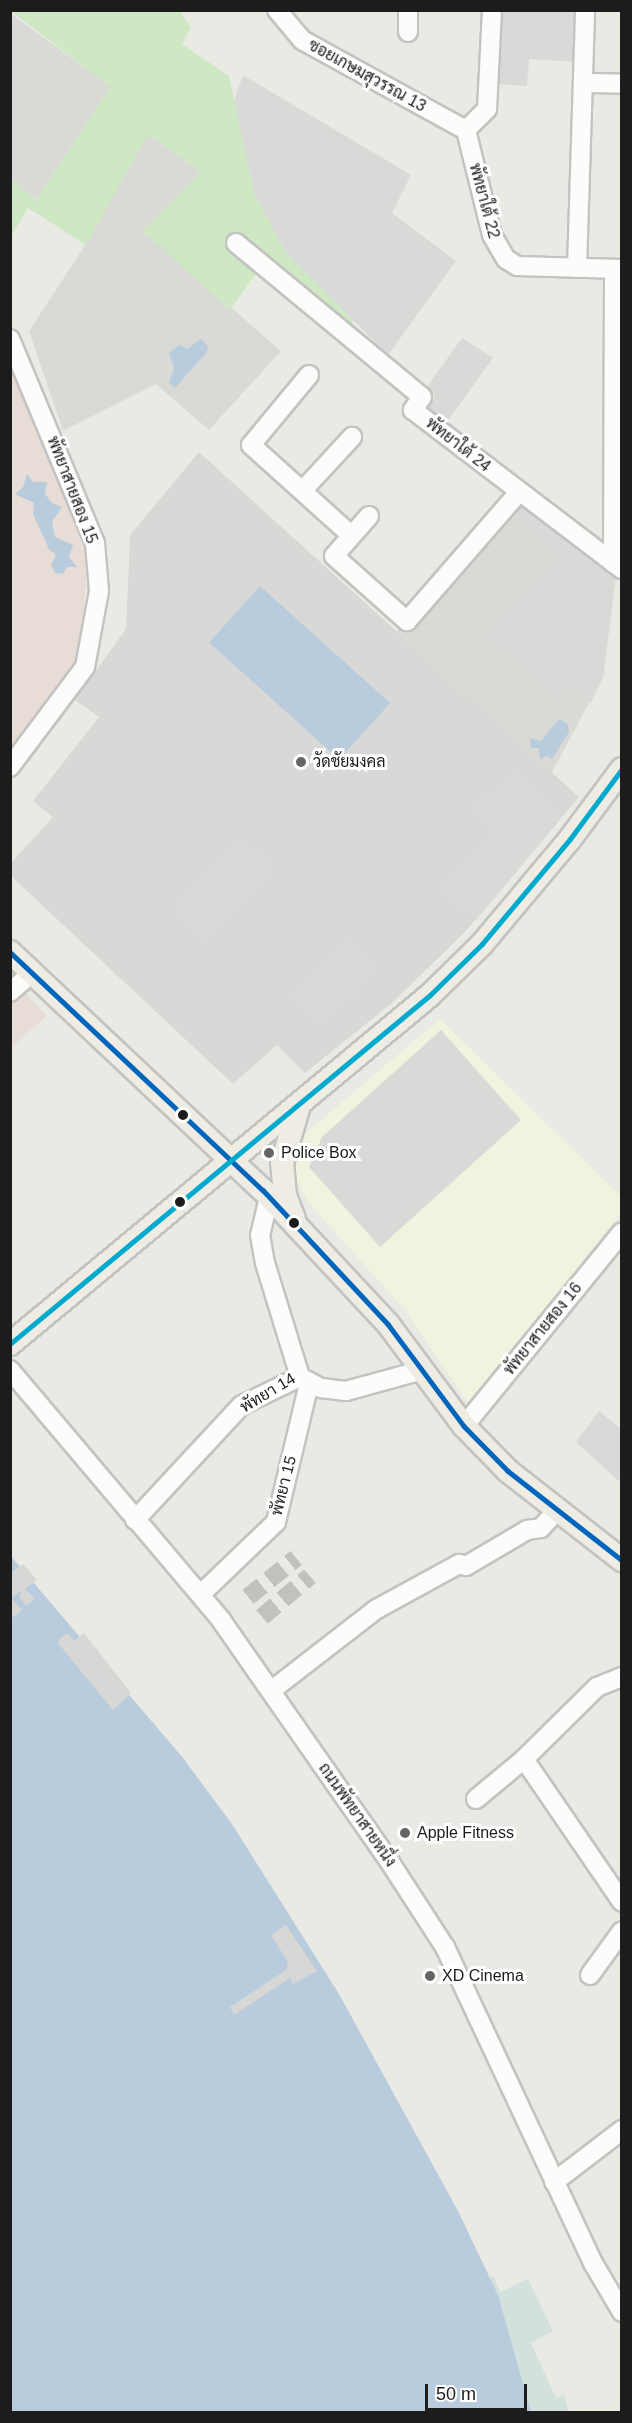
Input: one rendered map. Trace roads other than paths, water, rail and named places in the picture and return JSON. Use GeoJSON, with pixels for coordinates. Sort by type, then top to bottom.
{"type":"FeatureCollection","features":[{"type":"Feature","properties":{"kind":"main road"},"geometry":{"type":"LineString","coordinates":[[10,1344],[418,1006],[482,944],[570,839],[621,769]]}},
{"type":"Feature","properties":{"kind":"main road"},"geometry":{"type":"LineString","coordinates":[[10,952],[297,1226],[388,1324],[464,1426],[517,1480],[621,1560]]}},
{"type":"Feature","properties":{"kind":"main road"},"geometry":{"type":"LineString","coordinates":[[297,1226],[285,1196],[282,1163],[299,1105]]}},
{"type":"Feature","properties":{"kind":"street","name":"ซอยเกษมสุวรรณ 13"},"geometry":{"type":"LineString","coordinates":[[277,10],[302,40],[466,130]]}},
{"type":"Feature","properties":{"kind":"street"},"geometry":{"type":"LineString","coordinates":[[408,10],[408,32]]}},
{"type":"Feature","properties":{"kind":"street"},"geometry":{"type":"LineString","coordinates":[[466,130],[487,109],[492,10]]}},
{"type":"Feature","properties":{"kind":"street"},"geometry":{"type":"LineString","coordinates":[[577,268],[585,10]]}},
{"type":"Feature","properties":{"kind":"street"},"geometry":{"type":"LineString","coordinates":[[583,83],[621,84]]}},
{"type":"Feature","properties":{"kind":"street","name":"พัทยาใต้ 22"},"geometry":{"type":"LineString","coordinates":[[466,130],[498,250],[517,266],[618,269]]}},
{"type":"Feature","properties":{"kind":"street","name":"พัทยาใต้ 24"},"geometry":{"type":"LineString","coordinates":[[236,243],[422,397],[413,410],[617,566]]}},
{"type":"Feature","properties":{"kind":"street"},"geometry":{"type":"LineString","coordinates":[[617,566],[618,269]]}},
{"type":"Feature","properties":{"kind":"street","name":"พัทยาสายสอง 15"},"geometry":{"type":"LineString","coordinates":[[10,339],[95,543],[99,591],[85,668],[10,767]]}},
{"type":"Feature","properties":{"kind":"street"},"geometry":{"type":"LineString","coordinates":[[309,375],[251,445],[304,489],[351,535]]}},
{"type":"Feature","properties":{"kind":"street"},"geometry":{"type":"LineString","coordinates":[[304,489],[352,437]]}},
{"type":"Feature","properties":{"kind":"street"},"geometry":{"type":"LineString","coordinates":[[369,516],[334,556],[406,621],[519,492]]}},
{"type":"Feature","properties":{"kind":"street"},"geometry":{"type":"LineString","coordinates":[[10,992],[31,974]]}},
{"type":"Feature","properties":{"kind":"street","name":"พัทยา 14"},"geometry":{"type":"LineString","coordinates":[[135,1520],[242,1405],[304,1380],[265,1263],[260,1235],[269,1197]]}},
{"type":"Feature","properties":{"kind":"street","name":"พัทยาสายสอง 16"},"geometry":{"type":"LineString","coordinates":[[464,1426],[621,1232]]}},
{"type":"Feature","properties":{"kind":"street"},"geometry":{"type":"LineString","coordinates":[[304,1380],[346,1391],[423,1370]]}},
{"type":"Feature","properties":{"kind":"street","name":"ถนนพัทยาสายหนึ่ง"},"geometry":{"type":"LineString","coordinates":[[10,1371],[135,1520],[201,1594],[272,1690],[445,1947],[593,2263],[621,2312]]}},
{"type":"Feature","properties":{"kind":"street","name":"พัทยา 15"},"geometry":{"type":"LineString","coordinates":[[201,1594],[276,1522],[304,1380]]}},
{"type":"Feature","properties":{"kind":"street"},"geometry":{"type":"LineString","coordinates":[[272,1690],[375,1610],[459,1564],[466,1566],[526,1530],[541,1528],[557,1510]]}},
{"type":"Feature","properties":{"kind":"street"},"geometry":{"type":"LineString","coordinates":[[477,1799],[524,1760],[597,1687],[621,1677]]}},
{"type":"Feature","properties":{"kind":"street"},"geometry":{"type":"LineString","coordinates":[[524,1760],[621,1902]]}},
{"type":"Feature","properties":{"kind":"street"},"geometry":{"type":"LineString","coordinates":[[590,1975],[621,1930]]}},
{"type":"Feature","properties":{"kind":"street"},"geometry":{"type":"LineString","coordinates":[[554,2182],[621,2130]]}},
{"type":"Feature","properties":{"kind":"water"},"geometry":{"type":"Polygon","coordinates":[[[201,339],[208,346],[207,352],[175,388],[169,383],[174,368],[169,353],[180,345],[187,349],[201,339]]]}},
{"type":"Feature","properties":{"kind":"water"},"geometry":{"type":"Polygon","coordinates":[[[27,474],[33,482],[47,482],[45,494],[52,503],[62,507],[52,522],[55,537],[73,545],[69,557],[77,567],[67,567],[63,574],[55,573],[51,565],[56,555],[49,549],[33,514],[34,503],[15,494],[23,487],[27,474]]]}},
{"type":"Feature","properties":{"kind":"water"},"geometry":{"type":"Polygon","coordinates":[[[260,586],[390,703],[339,760],[209,642],[260,586]]]}},
{"type":"Feature","properties":{"kind":"water"},"geometry":{"type":"Polygon","coordinates":[[[559,719],[568,724],[569,732],[552,759],[547,756],[540,759],[539,748],[531,748],[530,738],[541,741],[559,719]]]}},
{"type":"Feature","properties":{"kind":"water"},"geometry":{"type":"Polygon","coordinates":[[[10,1555],[183,1758],[232,1824],[339,1994],[458,2211],[498,2295],[531,2412],[11,2412],[10,1555]]]}},
{"type":"Feature","properties":{"kind":"tunnel"},"geometry":{"type":"LineString","coordinates":[[248,1597],[296,1558]]}},
{"type":"Feature","properties":{"kind":"tunnel"},"geometry":{"type":"LineString","coordinates":[[262,1617],[310,1576]]}},
{"type":"Feature","properties":{"kind":"place","name":"วัดชัยมงคล"},"geometry":{"type":"Point","coordinates":[301,762]}},
{"type":"Feature","properties":{"kind":"place","name":"Police Box"},"geometry":{"type":"Point","coordinates":[269,1153]}},
{"type":"Feature","properties":{"kind":"place","name":"Apple Fitness"},"geometry":{"type":"Point","coordinates":[405,1833]}},
{"type":"Feature","properties":{"kind":"place","name":"XD Cinema"},"geometry":{"type":"Point","coordinates":[430,1976]}}]}
